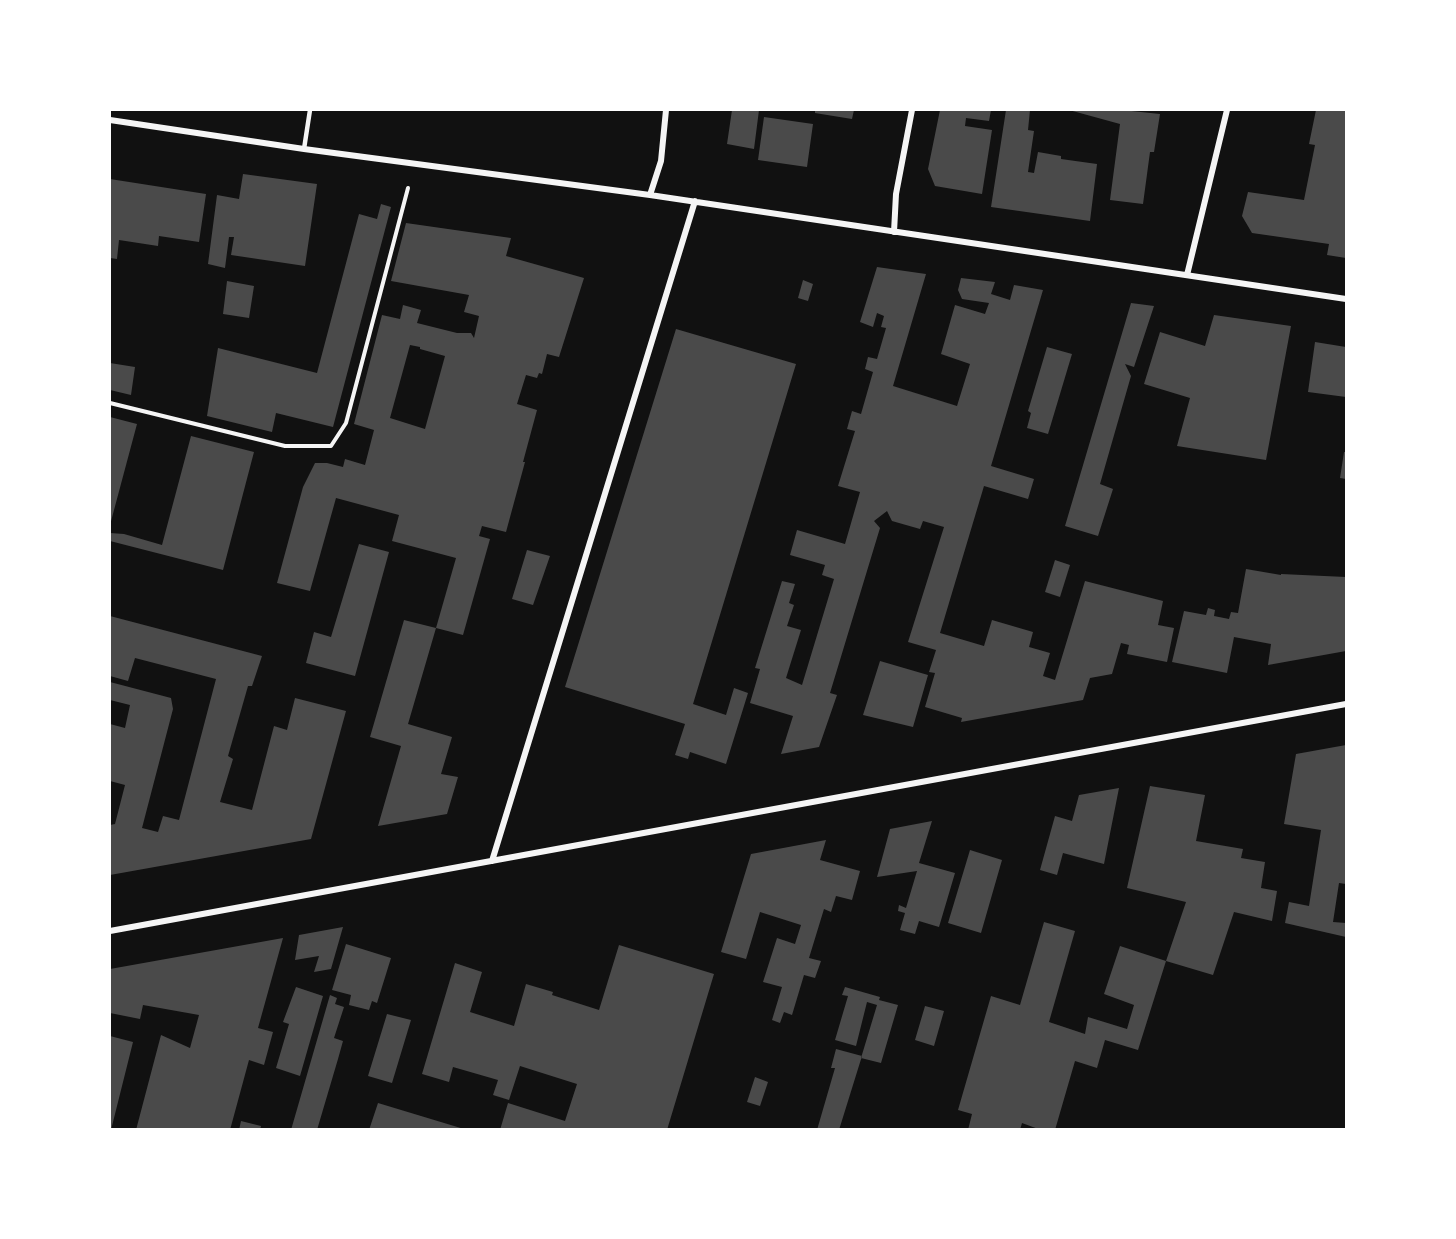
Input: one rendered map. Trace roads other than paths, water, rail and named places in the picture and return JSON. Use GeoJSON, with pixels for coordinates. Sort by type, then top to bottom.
{"type":"FeatureCollection","features":[{"type":"Feature","properties":{"kind":"street"},"geometry":{"type":"LineString","coordinates":[[650,195],[661,161],[666,110]]}},
{"type":"Feature","properties":{"kind":"street"},"geometry":{"type":"LineString","coordinates":[[894,232],[896,194],[912,110]]}},
{"type":"Feature","properties":{"kind":"street"},"geometry":{"type":"LineString","coordinates":[[1187,275],[1227,110]]}},
{"type":"Feature","properties":{"kind":"street"},"geometry":{"type":"LineString","coordinates":[[110,120],[304,149],[695,201],[1347,299]]}},
{"type":"Feature","properties":{"kind":"street"},"geometry":{"type":"LineString","coordinates":[[492,861],[695,201]]}},
{"type":"Feature","properties":{"kind":"street"},"geometry":{"type":"LineString","coordinates":[[110,931],[1347,704]]}},
{"type":"Feature","properties":{"kind":"lane"},"geometry":{"type":"LineString","coordinates":[[304,149],[310,110]]}}]}
